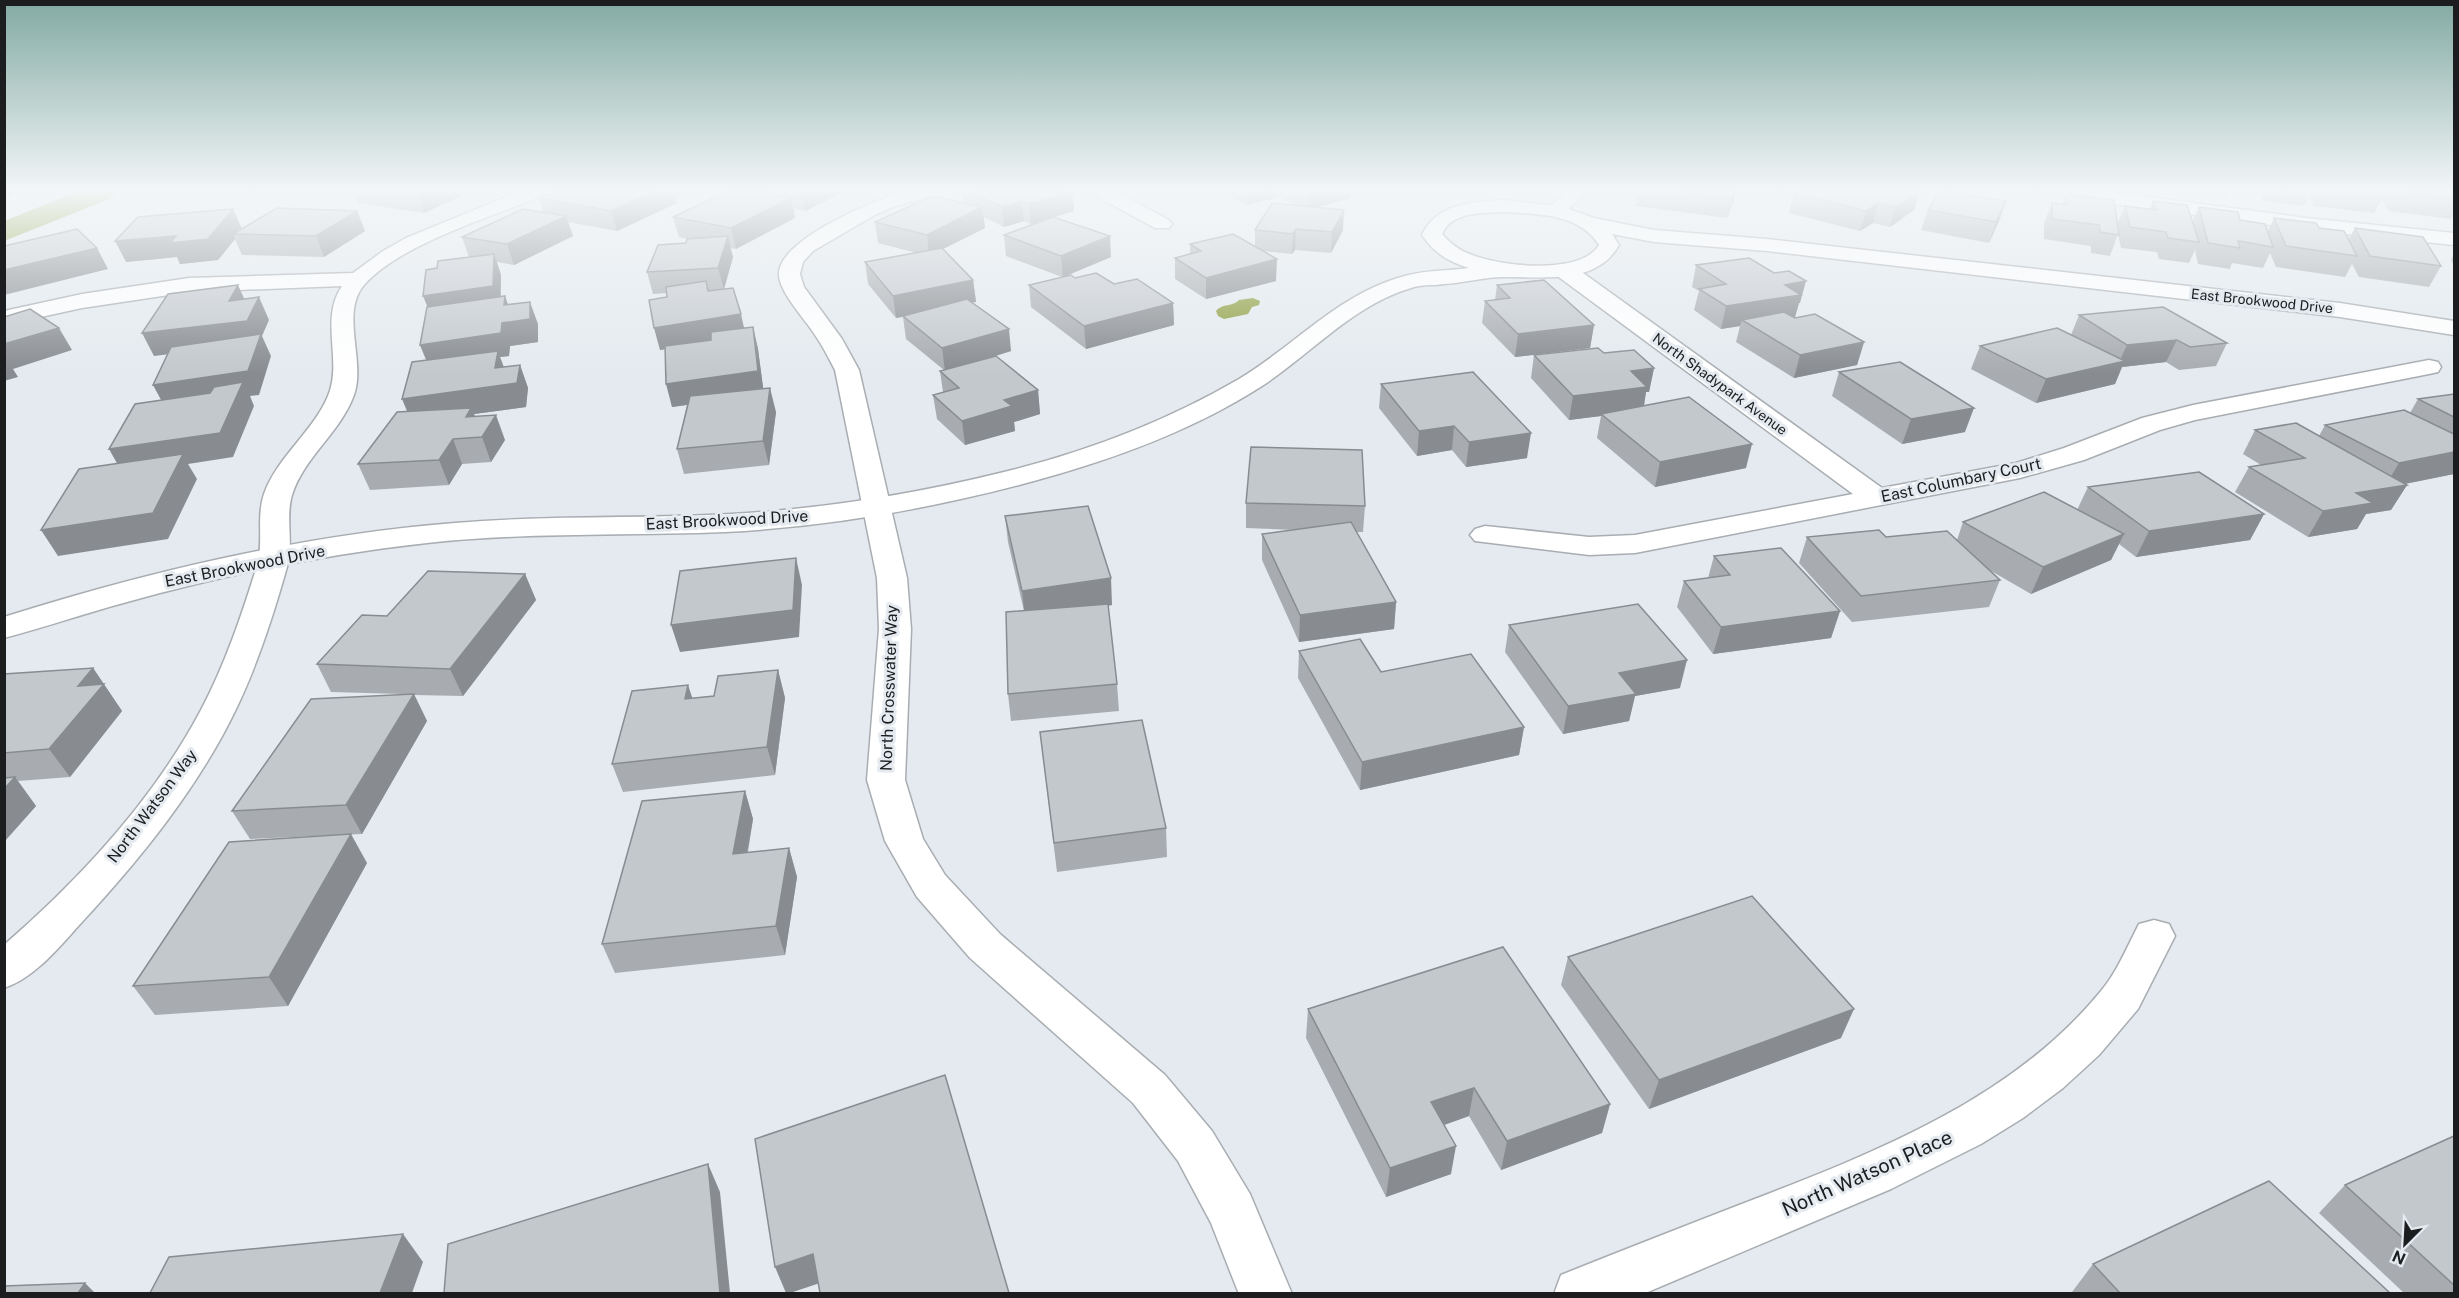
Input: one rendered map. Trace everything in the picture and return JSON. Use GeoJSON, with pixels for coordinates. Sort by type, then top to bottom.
{"type":"FeatureCollection","features":[{"type":"Feature","properties":{"kind":"street"},"geometry":{"type":"LineString","coordinates":[[4,318],[82,301],[189,285],[357,279],[395,253]]}},
{"type":"Feature","properties":{"kind":"street","name":"North Crosswater Way"},"geometry":{"type":"LineString","coordinates":[[800,253],[793,260],[789,273],[793,287],[830,339],[847,370],[892,578],[895,629],[886,780],[904,841],[931,886],[985,945],[1149,1089],[1188,1137],[1232,1211],[1266,1293]]}},
{"type":"Feature","properties":{"kind":"street","name":"East Brookwood Drive"},"geometry":{"type":"LineString","coordinates":[[1408,281],[1430,253]]}},
{"type":"Feature","properties":{"kind":"street"},"geometry":{"type":"LineString","coordinates":[[1450,253],[1463,260],[1508,270]]}},
{"type":"Feature","properties":{"kind":"street","name":"East Brookwood Drive"},"geometry":{"type":"LineString","coordinates":[[4,628],[155,584],[275,558],[378,540],[542,526],[731,523],[808,516],[877,506],[979,487],[1072,461],[1154,432],[1190,416],[1250,382],[1324,326],[1364,301],[1408,281],[1508,270],[1537,272],[1564,270],[1588,264],[1603,255],[1625,253]]}},
{"type":"Feature","properties":{"kind":"street","name":"East Brookwood Drive"},"geometry":{"type":"LineString","coordinates":[[1837,253],[2340,310],[2454,328]]}},
{"type":"Feature","properties":{"kind":"street","name":"North Shadypark Avenue"},"geometry":{"type":"LineString","coordinates":[[1564,270],[1877,498]]}},
{"type":"Feature","properties":{"kind":"street","name":"North Watson Way"},"geometry":{"type":"LineString","coordinates":[[4,971],[86,891],[148,817],[183,769],[213,720],[230,684],[275,558],[278,496],[292,469],[331,416],[343,391],[346,361],[341,315],[344,296],[357,279]]}},
{"type":"Feature","properties":{"kind":"street","name":"East Columbary Court"},"geometry":{"type":"LineString","coordinates":[[1485,535],[1589,546],[1635,544],[2020,470],[2074,454],[2151,424],[2193,413],[2429,367]]}},
{"type":"Feature","properties":{"kind":"street","name":"North Watson Place"},"geometry":{"type":"LineString","coordinates":[[1580,1293],[1881,1171],[1942,1143],[2045,1077],[2085,1040],[2119,1002],[2154,936]]}},
{"type":"Feature","properties":{"kind":"shaded area"},"geometry":{"type":"Polygon","coordinates":[[[1253,298],[1260,301],[1259,305],[1252,307],[1248,314],[1224,319],[1218,316],[1216,311],[1221,307],[1234,304],[1239,300],[1253,298]]]}},
{"type":"Feature","properties":{"kind":"building"},"geometry":{"type":"Polygon","coordinates":[[[4,253],[78,253],[4,270],[4,253]]]}},
{"type":"Feature","properties":{"kind":"building"},"geometry":{"type":"Polygon","coordinates":[[[655,253],[723,253],[718,268],[647,272],[655,253]]]}},
{"type":"Feature","properties":{"kind":"building"},"geometry":{"type":"Polygon","coordinates":[[[917,253],[946,253],[973,280],[893,296],[865,262],[917,253]]]}},
{"type":"Feature","properties":{"kind":"building"},"geometry":{"type":"Polygon","coordinates":[[[1052,253],[1069,253],[1061,256],[1052,253]]]}},
{"type":"Feature","properties":{"kind":"building"},"geometry":{"type":"Polygon","coordinates":[[[1195,253],[1266,253],[1277,259],[1206,278],[1175,258],[1195,253]]]}},
{"type":"Feature","properties":{"kind":"building"},"geometry":{"type":"Polygon","coordinates":[[[2333,253],[2355,253],[2357,256],[2333,253]]]}},
{"type":"Feature","properties":{"kind":"building"},"geometry":{"type":"Polygon","coordinates":[[[2368,253],[2433,253],[2441,266],[2370,256],[2368,253]]]}},
{"type":"Feature","properties":{"kind":"building"},"geometry":{"type":"Polygon","coordinates":[[[494,254],[493,286],[423,296],[426,270],[437,268],[438,261],[494,254]]]}},
{"type":"Feature","properties":{"kind":"building"},"geometry":{"type":"Polygon","coordinates":[[[1749,258],[1774,273],[1789,271],[1806,281],[1785,285],[1801,295],[1726,306],[1699,289],[1726,284],[1696,265],[1749,258]]]}},
{"type":"Feature","properties":{"kind":"building"},"geometry":{"type":"Polygon","coordinates":[[[1096,273],[1114,284],[1137,279],[1173,303],[1084,326],[1029,285],[1071,275],[1075,278],[1096,273]]]}},
{"type":"Feature","properties":{"kind":"building"},"geometry":{"type":"Polygon","coordinates":[[[1544,280],[1594,325],[1518,334],[1485,301],[1510,298],[1497,285],[1544,280]]]}},
{"type":"Feature","properties":{"kind":"building"},"geometry":{"type":"Polygon","coordinates":[[[706,281],[708,291],[733,288],[741,314],[654,328],[649,300],[667,297],[666,287],[706,281]]]}},
{"type":"Feature","properties":{"kind":"building"},"geometry":{"type":"Polygon","coordinates":[[[238,285],[229,301],[259,297],[247,321],[142,333],[168,294],[238,285]]]}},
{"type":"Feature","properties":{"kind":"building"},"geometry":{"type":"Polygon","coordinates":[[[505,296],[504,305],[530,302],[530,319],[502,323],[501,333],[420,345],[427,307],[505,296]]]}},
{"type":"Feature","properties":{"kind":"building"},"geometry":{"type":"Polygon","coordinates":[[[967,299],[1009,329],[942,348],[903,316],[967,299]]]}},
{"type":"Feature","properties":{"kind":"building"},"geometry":{"type":"Polygon","coordinates":[[[2163,307],[2227,343],[2190,347],[2177,340],[2127,345],[2079,315],[2163,307]]]}},
{"type":"Feature","properties":{"kind":"building"},"geometry":{"type":"Polygon","coordinates":[[[30,309],[59,328],[4,344],[4,317],[30,309]]]}},
{"type":"Feature","properties":{"kind":"building"},"geometry":{"type":"Polygon","coordinates":[[[1784,312],[1795,318],[1815,314],[1864,342],[1800,355],[1742,320],[1784,312]]]}},
{"type":"Feature","properties":{"kind":"building"},"geometry":{"type":"Polygon","coordinates":[[[753,327],[758,371],[666,384],[665,346],[711,340],[711,332],[753,327]]]}},
{"type":"Feature","properties":{"kind":"building"},"geometry":{"type":"Polygon","coordinates":[[[2057,328],[2125,361],[2046,379],[1980,346],[2057,328]]]}},
{"type":"Feature","properties":{"kind":"building"},"geometry":{"type":"Polygon","coordinates":[[[261,334],[248,371],[153,385],[171,347],[261,334]]]}},
{"type":"Feature","properties":{"kind":"building"},"geometry":{"type":"Polygon","coordinates":[[[1598,348],[1604,353],[1634,350],[1654,368],[1631,371],[1647,387],[1573,396],[1534,355],[1598,348]]]}},
{"type":"Feature","properties":{"kind":"building"},"geometry":{"type":"Polygon","coordinates":[[[498,351],[495,368],[520,365],[517,383],[402,399],[412,362],[498,351]]]}},
{"type":"Feature","properties":{"kind":"building"},"geometry":{"type":"Polygon","coordinates":[[[996,356],[1038,390],[1004,400],[1012,406],[962,421],[933,395],[959,388],[940,371],[996,356]]]}},
{"type":"Feature","properties":{"kind":"building"},"geometry":{"type":"Polygon","coordinates":[[[1900,362],[1974,408],[1911,419],[1839,372],[1900,362]]]}},
{"type":"Feature","properties":{"kind":"building"},"geometry":{"type":"Polygon","coordinates":[[[1473,372],[1531,433],[1469,442],[1454,426],[1419,431],[1381,384],[1473,372]]]}},
{"type":"Feature","properties":{"kind":"building"},"geometry":{"type":"Polygon","coordinates":[[[243,382],[220,433],[109,449],[135,404],[210,393],[214,387],[243,382]]]}},
{"type":"Feature","properties":{"kind":"building"},"geometry":{"type":"Polygon","coordinates":[[[770,388],[763,441],[677,449],[690,396],[770,388]]]}},
{"type":"Feature","properties":{"kind":"building"},"geometry":{"type":"Polygon","coordinates":[[[2454,394],[2454,417],[2418,399],[2454,394]]]}},
{"type":"Feature","properties":{"kind":"building"},"geometry":{"type":"Polygon","coordinates":[[[1689,397],[1752,444],[1660,462],[1601,414],[1689,397]]]}},
{"type":"Feature","properties":{"kind":"building"},"geometry":{"type":"Polygon","coordinates":[[[471,408],[466,417],[496,415],[482,437],[453,439],[439,460],[358,464],[397,412],[471,408]]]}},
{"type":"Feature","properties":{"kind":"building"},"geometry":{"type":"Polygon","coordinates":[[[2404,410],[2454,434],[2454,452],[2399,463],[2325,425],[2404,410]]]}},
{"type":"Feature","properties":{"kind":"building"},"geometry":{"type":"Polygon","coordinates":[[[2296,423],[2407,485],[2356,493],[2373,503],[2323,511],[2249,467],[2305,458],[2255,430],[2296,423]]]}},
{"type":"Feature","properties":{"kind":"building"},"geometry":{"type":"Polygon","coordinates":[[[1251,447],[1362,450],[1365,506],[1246,503],[1251,447]]]}},
{"type":"Feature","properties":{"kind":"building"},"geometry":{"type":"Polygon","coordinates":[[[183,454],[153,513],[41,530],[79,469],[183,454]]]}},
{"type":"Feature","properties":{"kind":"building"},"geometry":{"type":"Polygon","coordinates":[[[2199,472],[2264,514],[2149,531],[2088,487],[2199,472]]]}},
{"type":"Feature","properties":{"kind":"building"},"geometry":{"type":"Polygon","coordinates":[[[2044,492],[2124,534],[2043,567],[1963,522],[2044,492]]]}},
{"type":"Feature","properties":{"kind":"building"},"geometry":{"type":"Polygon","coordinates":[[[1088,506],[1111,578],[1022,591],[1005,516],[1088,506]]]}},
{"type":"Feature","properties":{"kind":"building"},"geometry":{"type":"Polygon","coordinates":[[[1351,522],[1396,602],[1300,615],[1262,534],[1351,522]]]}},
{"type":"Feature","properties":{"kind":"building"},"geometry":{"type":"Polygon","coordinates":[[[1879,530],[1886,537],[1947,531],[2000,580],[1861,596],[1807,537],[1879,530]]]}},
{"type":"Feature","properties":{"kind":"building"},"geometry":{"type":"Polygon","coordinates":[[[1781,548],[1840,611],[1721,627],[1684,581],[1730,575],[1714,556],[1781,548]]]}},
{"type":"Feature","properties":{"kind":"building"},"geometry":{"type":"Polygon","coordinates":[[[796,558],[793,610],[671,625],[680,571],[796,558]]]}},
{"type":"Feature","properties":{"kind":"building"},"geometry":{"type":"Polygon","coordinates":[[[428,571],[525,574],[450,669],[317,664],[362,615],[387,616],[428,571]]]}},
{"type":"Feature","properties":{"kind":"building"},"geometry":{"type":"Polygon","coordinates":[[[1108,604],[1117,684],[1008,694],[1006,612],[1108,604]]]}},
{"type":"Feature","properties":{"kind":"building"},"geometry":{"type":"Polygon","coordinates":[[[1638,604],[1687,660],[1619,673],[1636,694],[1568,706],[1509,625],[1638,604]]]}},
{"type":"Feature","properties":{"kind":"building"},"geometry":{"type":"Polygon","coordinates":[[[1360,639],[1381,672],[1471,654],[1524,727],[1362,762],[1299,651],[1360,639]]]}},
{"type":"Feature","properties":{"kind":"building"},"geometry":{"type":"Polygon","coordinates":[[[93,668],[78,686],[104,684],[49,749],[4,753],[4,674],[93,668]]]}},
{"type":"Feature","properties":{"kind":"building"},"geometry":{"type":"Polygon","coordinates":[[[778,670],[767,747],[612,764],[632,691],[688,685],[685,699],[714,696],[718,676],[778,670]]]}},
{"type":"Feature","properties":{"kind":"building"},"geometry":{"type":"Polygon","coordinates":[[[414,694],[346,805],[232,811],[311,699],[414,694]]]}},
{"type":"Feature","properties":{"kind":"building"},"geometry":{"type":"Polygon","coordinates":[[[1142,720],[1166,828],[1054,843],[1040,732],[1142,720]]]}},
{"type":"Feature","properties":{"kind":"building"},"geometry":{"type":"Polygon","coordinates":[[[15,777],[4,789],[4,778],[15,777]]]}},
{"type":"Feature","properties":{"kind":"building"},"geometry":{"type":"Polygon","coordinates":[[[745,791],[733,854],[789,848],[776,926],[602,944],[642,801],[745,791]]]}},
{"type":"Feature","properties":{"kind":"building"},"geometry":{"type":"Polygon","coordinates":[[[351,834],[269,977],[133,986],[229,842],[351,834]]]}},
{"type":"Feature","properties":{"kind":"building"},"geometry":{"type":"Polygon","coordinates":[[[1752,896],[1854,1009],[1659,1080],[1568,957],[1752,896]]]}},
{"type":"Feature","properties":{"kind":"building"},"geometry":{"type":"Polygon","coordinates":[[[1503,947],[1610,1104],[1507,1141],[1474,1088],[1431,1102],[1456,1146],[1390,1168],[1308,1009],[1503,947]]]}},
{"type":"Feature","properties":{"kind":"building"},"geometry":{"type":"Polygon","coordinates":[[[945,1075],[1009,1293],[820,1293],[813,1254],[775,1267],[755,1139],[945,1075]]]}},
{"type":"Feature","properties":{"kind":"building"},"geometry":{"type":"Polygon","coordinates":[[[2454,1136],[2454,1285],[2345,1185],[2454,1136]]]}},
{"type":"Feature","properties":{"kind":"building"},"geometry":{"type":"Polygon","coordinates":[[[708,1164],[720,1293],[444,1293],[448,1244],[708,1164]]]}},
{"type":"Feature","properties":{"kind":"building"},"geometry":{"type":"Polygon","coordinates":[[[2269,1181],[2390,1293],[2120,1293],[2093,1264],[2269,1181]]]}},
{"type":"Feature","properties":{"kind":"building"},"geometry":{"type":"Polygon","coordinates":[[[403,1234],[380,1293],[150,1293],[169,1257],[403,1234]]]}},
{"type":"Feature","properties":{"kind":"building"},"geometry":{"type":"Polygon","coordinates":[[[85,1283],[78,1293],[4,1293],[4,1286],[85,1283]]]}}]}
